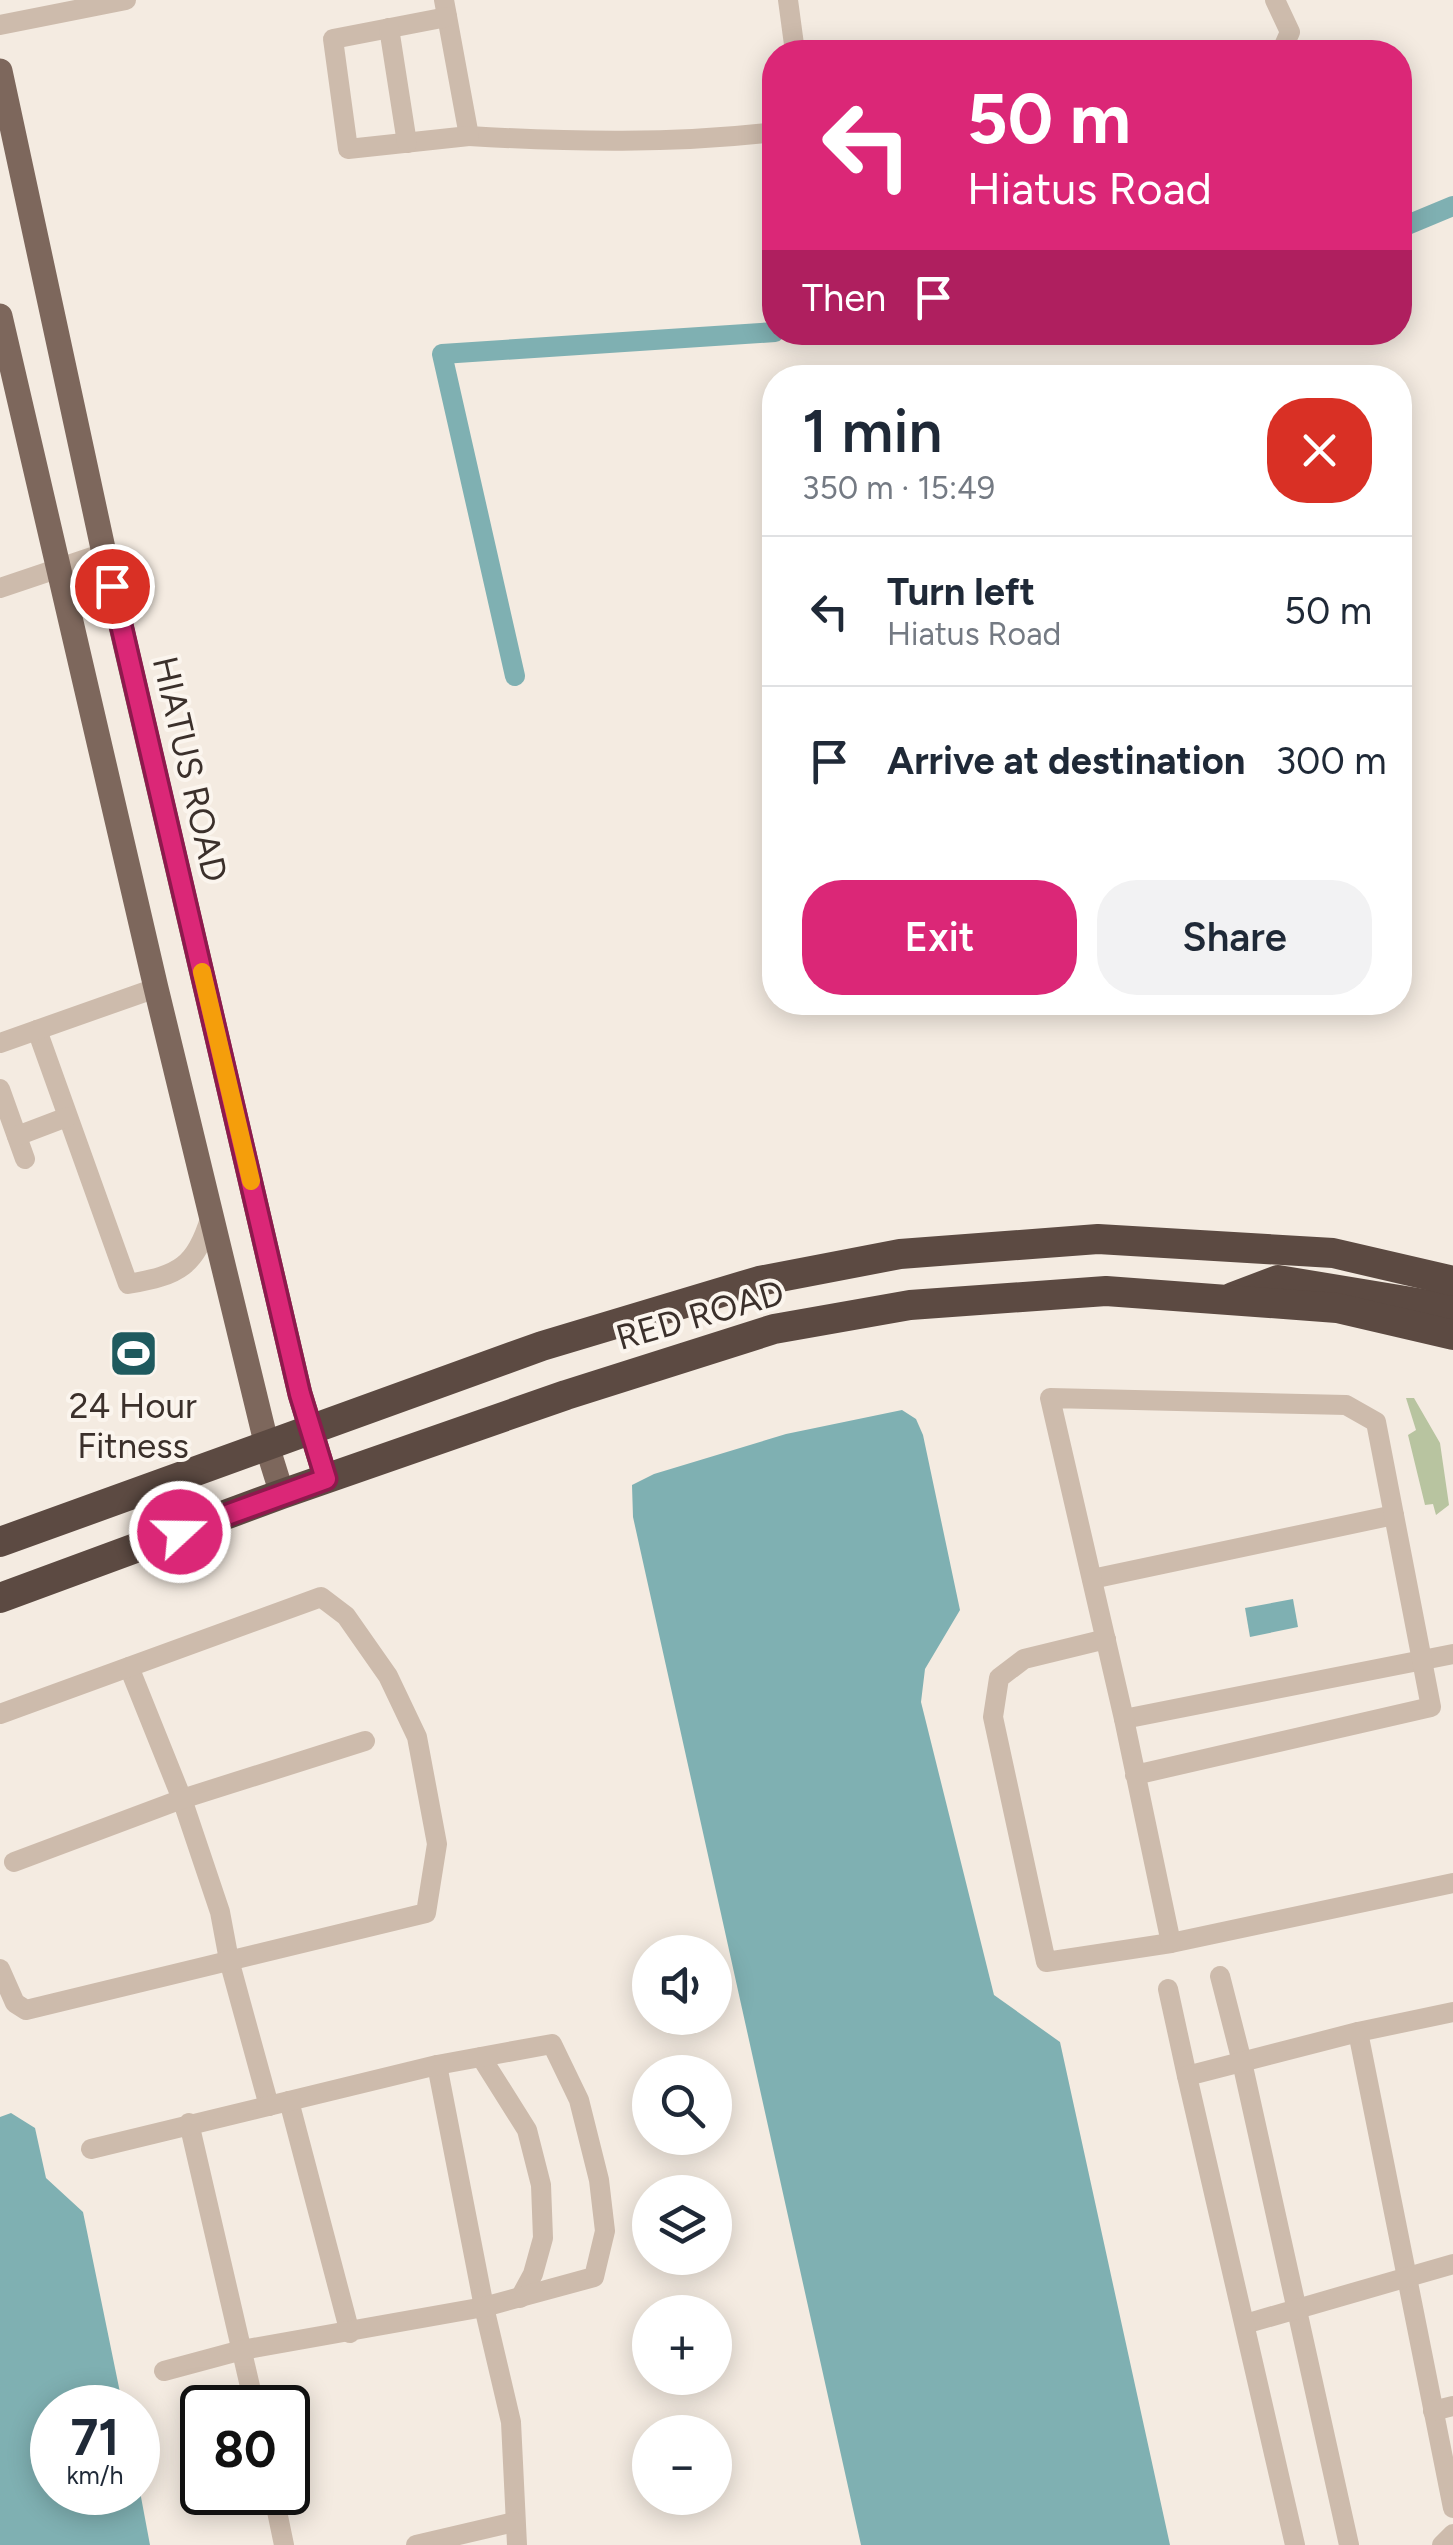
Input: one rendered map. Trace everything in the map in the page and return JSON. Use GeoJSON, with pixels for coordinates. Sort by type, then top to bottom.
{"type":"FeatureCollection","features":[{"type":"Feature","properties":{"kind":"highway","name":"RED ROAD"},"geometry":{"type":"LineString","coordinates":[[0,1542],[542,1346],[759,1280],[900,1254],[1098,1239],[1333,1253],[1453,1282]]}},
{"type":"Feature","properties":{"kind":"highway"},"geometry":{"type":"LineString","coordinates":[[1226,1300],[1278,1280],[1453,1309]]}},
{"type":"Feature","properties":{"kind":"highway","name":"RED ROAD"},"geometry":{"type":"LineString","coordinates":[[0,1598],[566,1395],[774,1329],[910,1305],[1106,1291],[1337,1308],[1453,1335]]}},
{"type":"Feature","properties":{"kind":"main road","name":"HIATUS ROAD"},"geometry":{"type":"LineString","coordinates":[[0,71],[104,552],[311,1431],[326,1479]]}},
{"type":"Feature","properties":{"kind":"main road"},"geometry":{"type":"LineString","coordinates":[[0,316],[156,988],[282,1494]]}},
{"type":"Feature","properties":{"kind":"street"},"geometry":{"type":"LineString","coordinates":[[0,25],[126,0]]}},
{"type":"Feature","properties":{"kind":"street"},"geometry":{"type":"LineString","coordinates":[[788,0],[793,40]]}},
{"type":"Feature","properties":{"kind":"street"},"geometry":{"type":"LineString","coordinates":[[1276,0],[1290,32],[1286,40]]}},
{"type":"Feature","properties":{"kind":"street"},"geometry":{"type":"LineString","coordinates":[[469,136],[446,8],[389,28],[333,40],[348,150],[469,136],[548,141],[721,138],[762,133]]}},
{"type":"Feature","properties":{"kind":"street"},"geometry":{"type":"LineString","coordinates":[[389,28],[408,143]]}},
{"type":"Feature","properties":{"kind":"street"},"geometry":{"type":"LineString","coordinates":[[0,588],[104,552]]}},
{"type":"Feature","properties":{"kind":"street"},"geometry":{"type":"LineString","coordinates":[[0,1044],[156,988]]}},
{"type":"Feature","properties":{"kind":"street"},"geometry":{"type":"LineString","coordinates":[[37,1030],[128,1284],[158,1279],[193,1259],[211,1216]]}},
{"type":"Feature","properties":{"kind":"street"},"geometry":{"type":"LineString","coordinates":[[0,1089],[25,1159]]}},
{"type":"Feature","properties":{"kind":"street"},"geometry":{"type":"LineString","coordinates":[[17,1136],[68,1117]]}},
{"type":"Feature","properties":{"kind":"street"},"geometry":{"type":"LineString","coordinates":[[1170,1943],[1124,1719],[1050,1398],[1346,1405],[1376,1422],[1431,1707]]}},
{"type":"Feature","properties":{"kind":"street"},"geometry":{"type":"LineString","coordinates":[[1092,1579],[1394,1516]]}},
{"type":"Feature","properties":{"kind":"street"},"geometry":{"type":"LineString","coordinates":[[0,1714],[321,1597],[346,1616],[388,1676],[417,1737],[437,1844],[426,1913],[26,2010],[15,2002],[0,1969]]}},
{"type":"Feature","properties":{"kind":"street"},"geometry":{"type":"LineString","coordinates":[[1106,1639],[1024,1659],[999,1678],[993,1717],[1046,1962],[1170,1943],[1453,1882]]}},
{"type":"Feature","properties":{"kind":"street"},"geometry":{"type":"LineString","coordinates":[[1124,1719],[1453,1654]]}},
{"type":"Feature","properties":{"kind":"street"},"geometry":{"type":"LineString","coordinates":[[129,1667],[182,1799],[220,1912],[229,1960],[279,2103],[350,2333]]}},
{"type":"Feature","properties":{"kind":"street"},"geometry":{"type":"LineString","coordinates":[[1135,1775],[1453,1703]]}},
{"type":"Feature","properties":{"kind":"street"},"geometry":{"type":"LineString","coordinates":[[14,1862],[182,1799],[365,1740]]}},
{"type":"Feature","properties":{"kind":"street"},"geometry":{"type":"LineString","coordinates":[[1220,1976],[1349,2545]]}},
{"type":"Feature","properties":{"kind":"street"},"geometry":{"type":"LineString","coordinates":[[1168,1988],[1294,2545]]}},
{"type":"Feature","properties":{"kind":"street"},"geometry":{"type":"LineString","coordinates":[[1187,2076],[1453,2012]]}},
{"type":"Feature","properties":{"kind":"street"},"geometry":{"type":"LineString","coordinates":[[1358,2032],[1407,2277],[1443,2408],[1453,2508]]}},
{"type":"Feature","properties":{"kind":"street"},"geometry":{"type":"LineString","coordinates":[[91,2149],[438,2065],[552,2044],[579,2100],[599,2180],[605,2231],[594,2277],[484,2308],[242,2350],[164,2371]]}},
{"type":"Feature","properties":{"kind":"street"},"geometry":{"type":"LineString","coordinates":[[481,2057],[527,2130],[541,2185],[543,2238],[533,2274],[520,2298]]}},
{"type":"Feature","properties":{"kind":"street"},"geometry":{"type":"LineString","coordinates":[[438,2065],[484,2308],[511,2422],[518,2545]]}},
{"type":"Feature","properties":{"kind":"street"},"geometry":{"type":"LineString","coordinates":[[189,2123],[249,2385]]}},
{"type":"Feature","properties":{"kind":"street"},"geometry":{"type":"LineString","coordinates":[[1244,2324],[1453,2264]]}},
{"type":"Feature","properties":{"kind":"street"},"geometry":{"type":"LineString","coordinates":[[278,2515],[284,2545]]}},
{"type":"Feature","properties":{"kind":"street"},"geometry":{"type":"LineString","coordinates":[[416,2545],[514,2522]]}},
{"type":"Feature","properties":{"kind":"street"},"geometry":{"type":"LineString","coordinates":[[1442,2545],[1453,2534]]}},
{"type":"Feature","properties":{"kind":"green space"},"geometry":{"type":"Polygon","coordinates":[[[1406,1398],[1414,1398],[1440,1443],[1449,1505],[1436,1515],[1433,1504],[1425,1505],[1408,1435],[1416,1430],[1406,1398]]]}},
{"type":"Feature","properties":{"kind":"water"},"geometry":{"type":"Polygon","coordinates":[[[902,1410],[916,1419],[923,1435],[960,1610],[925,1669],[921,1702],[994,1995],[1060,2042],[1170,2545],[861,2545],[732,1963],[732,1935],[726,1935],[633,1517],[632,1485],[654,1474],[786,1434],[902,1410]]]}},
{"type":"Feature","properties":{"kind":"water"},"geometry":{"type":"Polygon","coordinates":[[[1293,1599],[1298,1627],[1250,1637],[1245,1608],[1293,1599]]]}},
{"type":"Feature","properties":{"kind":"water"},"geometry":{"type":"Polygon","coordinates":[[[11,2113],[35,2128],[46,2178],[83,2212],[118,2385],[30,2385],[30,2515],[144,2515],[150,2545],[0,2545],[0,2117],[11,2113]]]}},
{"type":"Feature","properties":{"kind":"waterway"},"geometry":{"type":"LineString","coordinates":[[1412,223],[1453,206]]}},
{"type":"Feature","properties":{"kind":"waterway"},"geometry":{"type":"LineString","coordinates":[[515,676],[442,354],[762,333]]}},
{"type":"Feature","properties":{"kind":"slow traffic"},"geometry":{"type":"LineString","coordinates":[[202,972],[251,1181]]}},
{"type":"Feature","properties":{"kind":"place","name":"24 Hour Fitness"},"geometry":{"type":"Point","coordinates":[133,1354]}},
{"type":"Feature","properties":{"kind":"route"},"geometry":{"type":"LineString","coordinates":[[112,586],[300,1394],[326,1479],[180,1532]]}}]}
